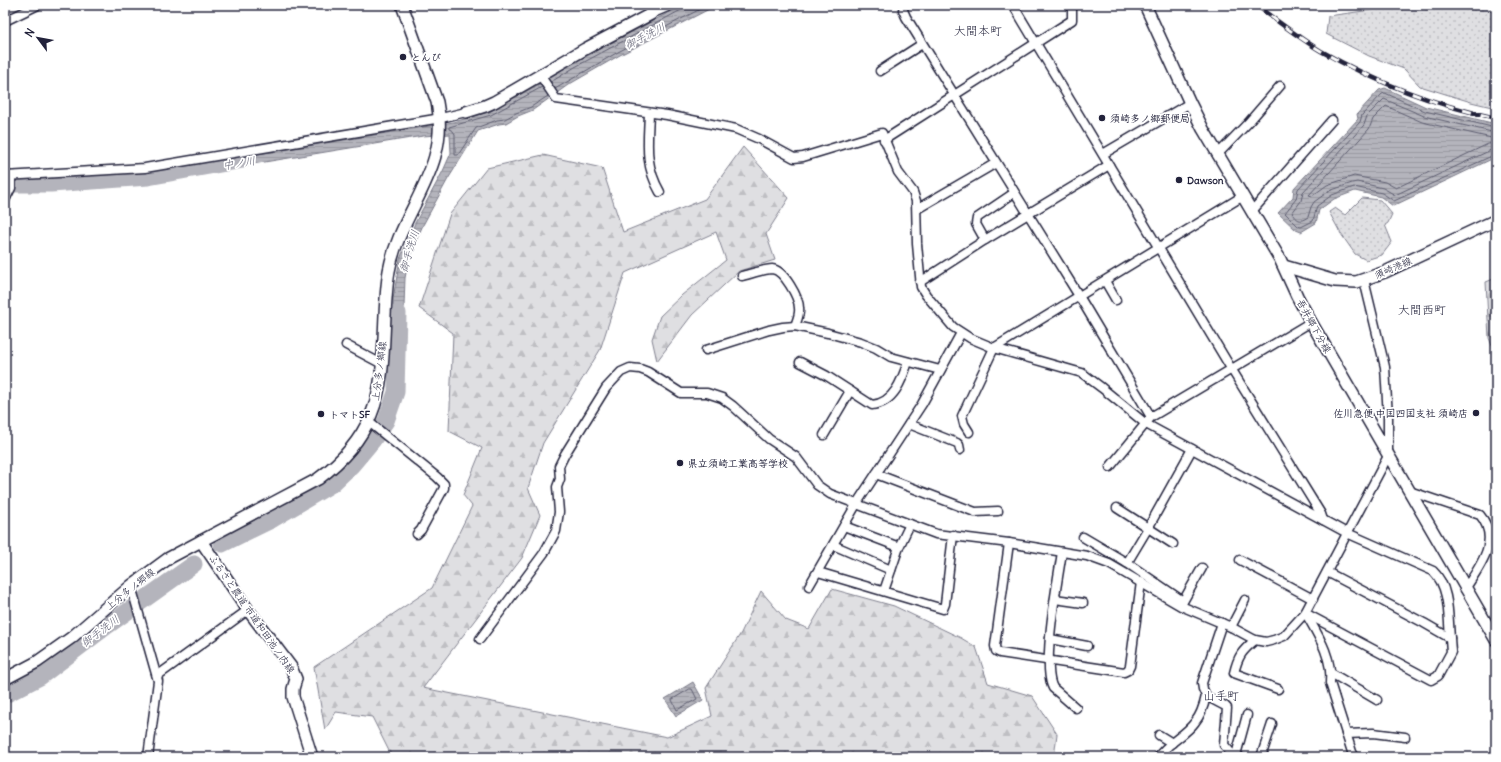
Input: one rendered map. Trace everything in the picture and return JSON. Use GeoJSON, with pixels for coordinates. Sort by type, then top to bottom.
{"type":"FeatureCollection","features":[{"type":"Feature","properties":{"kind":"main road","name":"上分多ノ郷線"},"geometry":{"type":"LineString","coordinates":[[5,679],[37,662],[71,638],[133,591],[169,558],[318,479],[346,455],[362,434],[372,425],[382,364],[386,296],[391,260],[398,240],[427,180],[438,149],[439,139],[440,121],[437,102],[402,5]]}},
{"type":"Feature","properties":{"kind":"main road","name":"吾井郷下分線"},"geometry":{"type":"LineString","coordinates":[[1145,5],[1190,103],[1217,155],[1284,266],[1297,296],[1311,322],[1496,640]]}},
{"type":"Feature","properties":{"kind":"main road"},"geometry":{"type":"LineString","coordinates":[[466,112],[494,102],[542,78],[585,49],[651,14]]}},
{"type":"Feature","properties":{"kind":"main road","name":"須崎港線"},"geometry":{"type":"LineString","coordinates":[[1284,266],[1334,281],[1346,282],[1364,280],[1385,272],[1496,220]]}},
{"type":"Feature","properties":{"kind":"main road","name":"ふるさと農道 市道和田池ノ内線"},"geometry":{"type":"LineString","coordinates":[[201,541],[248,610],[291,667],[296,677],[293,697],[312,757]]}},
{"type":"Feature","properties":{"kind":"street"},"geometry":{"type":"LineString","coordinates":[[5,20],[38,5]]}},
{"type":"Feature","properties":{"kind":"street"},"geometry":{"type":"LineString","coordinates":[[651,14],[672,5]]}},
{"type":"Feature","properties":{"kind":"street"},"geometry":{"type":"LineString","coordinates":[[904,5],[903,10],[906,17],[1079,296],[1148,421]]}},
{"type":"Feature","properties":{"kind":"street"},"geometry":{"type":"LineString","coordinates":[[1013,5],[1232,370],[1321,514],[1323,520]]}},
{"type":"Feature","properties":{"kind":"street"},"geometry":{"type":"LineString","coordinates":[[884,140],[1037,44],[1072,20],[1072,5]]}},
{"type":"Feature","properties":{"kind":"street"},"geometry":{"type":"LineString","coordinates":[[880,72],[922,44]]}},
{"type":"Feature","properties":{"kind":"street"},"geometry":{"type":"LineString","coordinates":[[542,78],[556,99],[600,104],[736,130],[759,139],[794,158],[803,157],[882,133],[898,172],[913,192],[916,201],[917,244],[920,282],[923,291],[948,322],[961,333],[994,348],[1082,374],[1148,421],[1192,449],[1323,520],[1433,572],[1439,577],[1447,603],[1451,652],[1438,676],[1432,680],[1305,613]]}},
{"type":"Feature","properties":{"kind":"street"},"geometry":{"type":"LineString","coordinates":[[1217,155],[1248,123],[1280,86]]}},
{"type":"Feature","properties":{"kind":"street"},"geometry":{"type":"LineString","coordinates":[[1103,154],[1190,103]]}},
{"type":"Feature","properties":{"kind":"street"},"geometry":{"type":"LineString","coordinates":[[5,200],[9,180],[145,168],[440,121],[466,112]]}},
{"type":"Feature","properties":{"kind":"street"},"geometry":{"type":"LineString","coordinates":[[649,113],[647,147],[650,170],[660,192]]}},
{"type":"Feature","properties":{"kind":"street"},"geometry":{"type":"LineString","coordinates":[[1252,211],[1332,120]]}},
{"type":"Feature","properties":{"kind":"street"},"geometry":{"type":"LineString","coordinates":[[917,209],[996,163]]}},
{"type":"Feature","properties":{"kind":"street"},"geometry":{"type":"LineString","coordinates":[[920,282],[985,240],[1109,165]]}},
{"type":"Feature","properties":{"kind":"street"},"geometry":{"type":"LineString","coordinates":[[985,240],[976,224],[977,218],[1014,193]]}},
{"type":"Feature","properties":{"kind":"street"},"geometry":{"type":"LineString","coordinates":[[969,432],[964,424],[962,416],[994,348],[1243,196]]}},
{"type":"Feature","properties":{"kind":"street"},"geometry":{"type":"LineString","coordinates":[[742,276],[771,269],[780,273],[797,298],[800,308],[795,326]]}},
{"type":"Feature","properties":{"kind":"street"},"geometry":{"type":"LineString","coordinates":[[480,639],[544,553],[556,531],[559,512],[557,487],[560,479],[559,466],[565,454],[611,382],[621,372],[630,368],[648,372],[680,393],[707,393],[722,398],[733,406],[769,439],[796,457],[817,485],[830,494],[933,533],[1009,543],[1087,556],[1103,562],[1255,640],[1266,642],[1284,636],[1305,613],[1388,456],[1388,417],[1385,367],[1364,280]]}},
{"type":"Feature","properties":{"kind":"street"},"geometry":{"type":"LineString","coordinates":[[1105,281],[1116,300]]}},
{"type":"Feature","properties":{"kind":"street"},"geometry":{"type":"LineString","coordinates":[[1110,466],[1148,421],[1311,322]]}},
{"type":"Feature","properties":{"kind":"street"},"geometry":{"type":"LineString","coordinates":[[706,350],[783,326],[795,326],[862,342],[891,357],[940,370]]}},
{"type":"Feature","properties":{"kind":"street"},"geometry":{"type":"LineString","coordinates":[[810,586],[857,503],[922,404],[961,333]]}},
{"type":"Feature","properties":{"kind":"street"},"geometry":{"type":"LineString","coordinates":[[346,345],[382,364]]}},
{"type":"Feature","properties":{"kind":"street"},"geometry":{"type":"LineString","coordinates":[[800,362],[872,404],[882,403],[896,390],[902,381],[908,362]]}},
{"type":"Feature","properties":{"kind":"street"},"geometry":{"type":"LineString","coordinates":[[824,434],[850,391]]}},
{"type":"Feature","properties":{"kind":"street"},"geometry":{"type":"LineString","coordinates":[[909,424],[957,443],[960,450]]}},
{"type":"Feature","properties":{"kind":"street"},"geometry":{"type":"LineString","coordinates":[[372,425],[444,484],[444,488],[417,534]]}},
{"type":"Feature","properties":{"kind":"street"},"geometry":{"type":"LineString","coordinates":[[1127,563],[1192,449]]}},
{"type":"Feature","properties":{"kind":"street"},"geometry":{"type":"LineString","coordinates":[[876,474],[974,512],[998,511]]}},
{"type":"Feature","properties":{"kind":"street"},"geometry":{"type":"LineString","coordinates":[[1409,491],[1480,515],[1486,521],[1490,528],[1492,548],[1465,589]]}},
{"type":"Feature","properties":{"kind":"street"},"geometry":{"type":"LineString","coordinates":[[1117,508],[1173,544]]}},
{"type":"Feature","properties":{"kind":"street"},"geometry":{"type":"LineString","coordinates":[[884,591],[899,547],[910,524]]}},
{"type":"Feature","properties":{"kind":"street"},"geometry":{"type":"LineString","coordinates":[[844,526],[899,547]]}},
{"type":"Feature","properties":{"kind":"street"},"geometry":{"type":"LineString","coordinates":[[818,572],[943,609],[945,604],[954,535]]}},
{"type":"Feature","properties":{"kind":"street"},"geometry":{"type":"LineString","coordinates":[[1083,537],[1127,563],[1182,603]]}},
{"type":"Feature","properties":{"kind":"street"},"geometry":{"type":"LineString","coordinates":[[1009,543],[995,646],[996,651],[1000,653],[1124,672],[1128,670],[1130,666],[1141,582]]}},
{"type":"Feature","properties":{"kind":"street"},"geometry":{"type":"LineString","coordinates":[[832,546],[891,570]]}},
{"type":"Feature","properties":{"kind":"street"},"geometry":{"type":"LineString","coordinates":[[1062,552],[1048,661],[1051,684],[1053,688],[1076,708]]}},
{"type":"Feature","properties":{"kind":"street"},"geometry":{"type":"LineString","coordinates":[[1240,560],[1313,599]]}},
{"type":"Feature","properties":{"kind":"street"},"geometry":{"type":"LineString","coordinates":[[1182,603],[1202,568]]}},
{"type":"Feature","properties":{"kind":"street"},"geometry":{"type":"LineString","coordinates":[[1327,572],[1450,638]]}},
{"type":"Feature","properties":{"kind":"street"},"geometry":{"type":"LineString","coordinates":[[133,591],[159,686],[148,757]]}},
{"type":"Feature","properties":{"kind":"street"},"geometry":{"type":"LineString","coordinates":[[1055,599],[1083,603]]}},
{"type":"Feature","properties":{"kind":"street"},"geometry":{"type":"LineString","coordinates":[[1231,627],[1245,600]]}},
{"type":"Feature","properties":{"kind":"street"},"geometry":{"type":"LineString","coordinates":[[157,676],[248,610]]}},
{"type":"Feature","properties":{"kind":"street"},"geometry":{"type":"LineString","coordinates":[[1305,613],[1324,645],[1331,673],[1330,683],[1352,752],[1355,757]]}},
{"type":"Feature","properties":{"kind":"street"},"geometry":{"type":"LineString","coordinates":[[1222,623],[1202,683],[1206,696],[1227,708],[1224,746],[1228,751],[1238,756],[1246,715]]}},
{"type":"Feature","properties":{"kind":"street"},"geometry":{"type":"LineString","coordinates":[[1050,639],[1087,646]]}},
{"type":"Feature","properties":{"kind":"street"},"geometry":{"type":"LineString","coordinates":[[1255,640],[1243,650],[1238,658],[1234,673],[1278,689]]}},
{"type":"Feature","properties":{"kind":"street"},"geometry":{"type":"LineString","coordinates":[[1331,673],[1377,700]]}},
{"type":"Feature","properties":{"kind":"street"},"geometry":{"type":"LineString","coordinates":[[1158,757],[1163,750],[1195,723],[1200,715],[1206,696]]}},
{"type":"Feature","properties":{"kind":"street"},"geometry":{"type":"LineString","coordinates":[[1262,757],[1272,724]]}},
{"type":"Feature","properties":{"kind":"street"},"geometry":{"type":"LineString","coordinates":[[1346,734],[1373,733],[1405,737]]}},
{"type":"Feature","properties":{"kind":"street"},"geometry":{"type":"LineString","coordinates":[[1160,735],[1172,743]]}},
{"type":"Feature","properties":{"kind":"green space"},"geometry":{"type":"Polygon","coordinates":[[[1407,5],[1496,5],[1496,108],[1420,86],[1404,69],[1369,56],[1326,34],[1328,16],[1407,5]]]}},
{"type":"Feature","properties":{"kind":"green space"},"geometry":{"type":"Polygon","coordinates":[[[743,147],[789,198],[766,234],[775,260],[739,271],[692,315],[657,361],[652,339],[660,316],[682,295],[726,260],[716,232],[625,273],[600,350],[543,443],[528,488],[540,515],[522,558],[423,688],[667,737],[712,716],[706,688],[741,633],[761,591],[786,620],[809,629],[832,589],[894,606],[961,638],[976,647],[988,683],[1032,696],[1057,734],[1054,757],[392,757],[372,717],[336,712],[325,730],[314,667],[432,588],[472,506],[463,495],[482,448],[449,431],[453,333],[419,308],[450,214],[487,168],[543,155],[602,168],[623,232],[705,199],[743,147]]]}},
{"type":"Feature","properties":{"kind":"green space"},"geometry":{"type":"Polygon","coordinates":[[[1362,198],[1380,200],[1392,214],[1388,223],[1385,225],[1392,242],[1382,255],[1366,260],[1355,254],[1341,234],[1329,212],[1335,208],[1345,215],[1362,198]]]}},
{"type":"Feature","properties":{"kind":"green space"},"geometry":{"type":"Polygon","coordinates":[[[1496,278],[1496,356],[1489,338],[1486,282],[1496,278]]]}},
{"type":"Feature","properties":{"kind":"water"},"geometry":{"type":"Polygon","coordinates":[[[683,5],[717,5],[620,55],[568,85],[533,110],[506,123],[478,131],[448,179],[423,225],[412,250],[405,278],[403,336],[393,336],[393,299],[400,259],[415,223],[451,153],[450,134],[423,136],[222,169],[221,160],[454,122],[489,112],[573,63],[683,5]]]}},
{"type":"Feature","properties":{"kind":"water"},"geometry":{"type":"Polygon","coordinates":[[[1385,88],[1426,107],[1496,124],[1496,157],[1393,206],[1381,197],[1355,191],[1334,199],[1319,210],[1316,223],[1301,232],[1296,230],[1278,213],[1293,197],[1294,188],[1358,119],[1357,114],[1379,90],[1385,88]]]}},
{"type":"Feature","properties":{"kind":"water"},"geometry":{"type":"Polygon","coordinates":[[[693,682],[703,700],[676,716],[665,699],[693,682]]]}},
{"type":"Feature","properties":{"kind":"waterway","name":"中ノ川"},"geometry":{"type":"LineString","coordinates":[[5,184],[51,184],[148,177],[243,160]]}},
{"type":"Feature","properties":{"kind":"waterway","name":"御手洗川"},"geometry":{"type":"LineString","coordinates":[[222,544],[273,519],[332,484],[352,465],[373,440],[386,421],[396,392],[398,313]]}},
{"type":"Feature","properties":{"kind":"waterway","name":"御手洗川"},"geometry":{"type":"LineString","coordinates":[[5,695],[40,677],[107,626],[194,564]]}},
{"type":"Feature","properties":{"kind":"railway"},"geometry":{"type":"LineString","coordinates":[[1256,5],[1312,46],[1363,73],[1428,99],[1473,113],[1496,118]]}},
{"type":"Feature","properties":{"kind":"place","name":"とんび"},"geometry":{"type":"Point","coordinates":[403,57]}},
{"type":"Feature","properties":{"kind":"place","name":"須崎多ノ郷郵便局"},"geometry":{"type":"Point","coordinates":[1102,118]}},
{"type":"Feature","properties":{"kind":"place","name":"Dawson"},"geometry":{"type":"Point","coordinates":[1179,180]}},
{"type":"Feature","properties":{"kind":"place","name":"佐川急便 中国四国支社 須崎店"},"geometry":{"type":"Point","coordinates":[1476,413]}},
{"type":"Feature","properties":{"kind":"place","name":"トマトSF"},"geometry":{"type":"Point","coordinates":[321,414]}},
{"type":"Feature","properties":{"kind":"place","name":"県立須崎工業高等学校"},"geometry":{"type":"Point","coordinates":[680,463]}},
{"type":"Feature","properties":{"kind":"district","name":"大間本町"},"geometry":{"type":"Point","coordinates":[978,30]}},
{"type":"Feature","properties":{"kind":"district","name":"大間西町"},"geometry":{"type":"Point","coordinates":[1422,309]}},
{"type":"Feature","properties":{"kind":"district","name":"山手町"},"geometry":{"type":"Point","coordinates":[1221,695]}}]}
